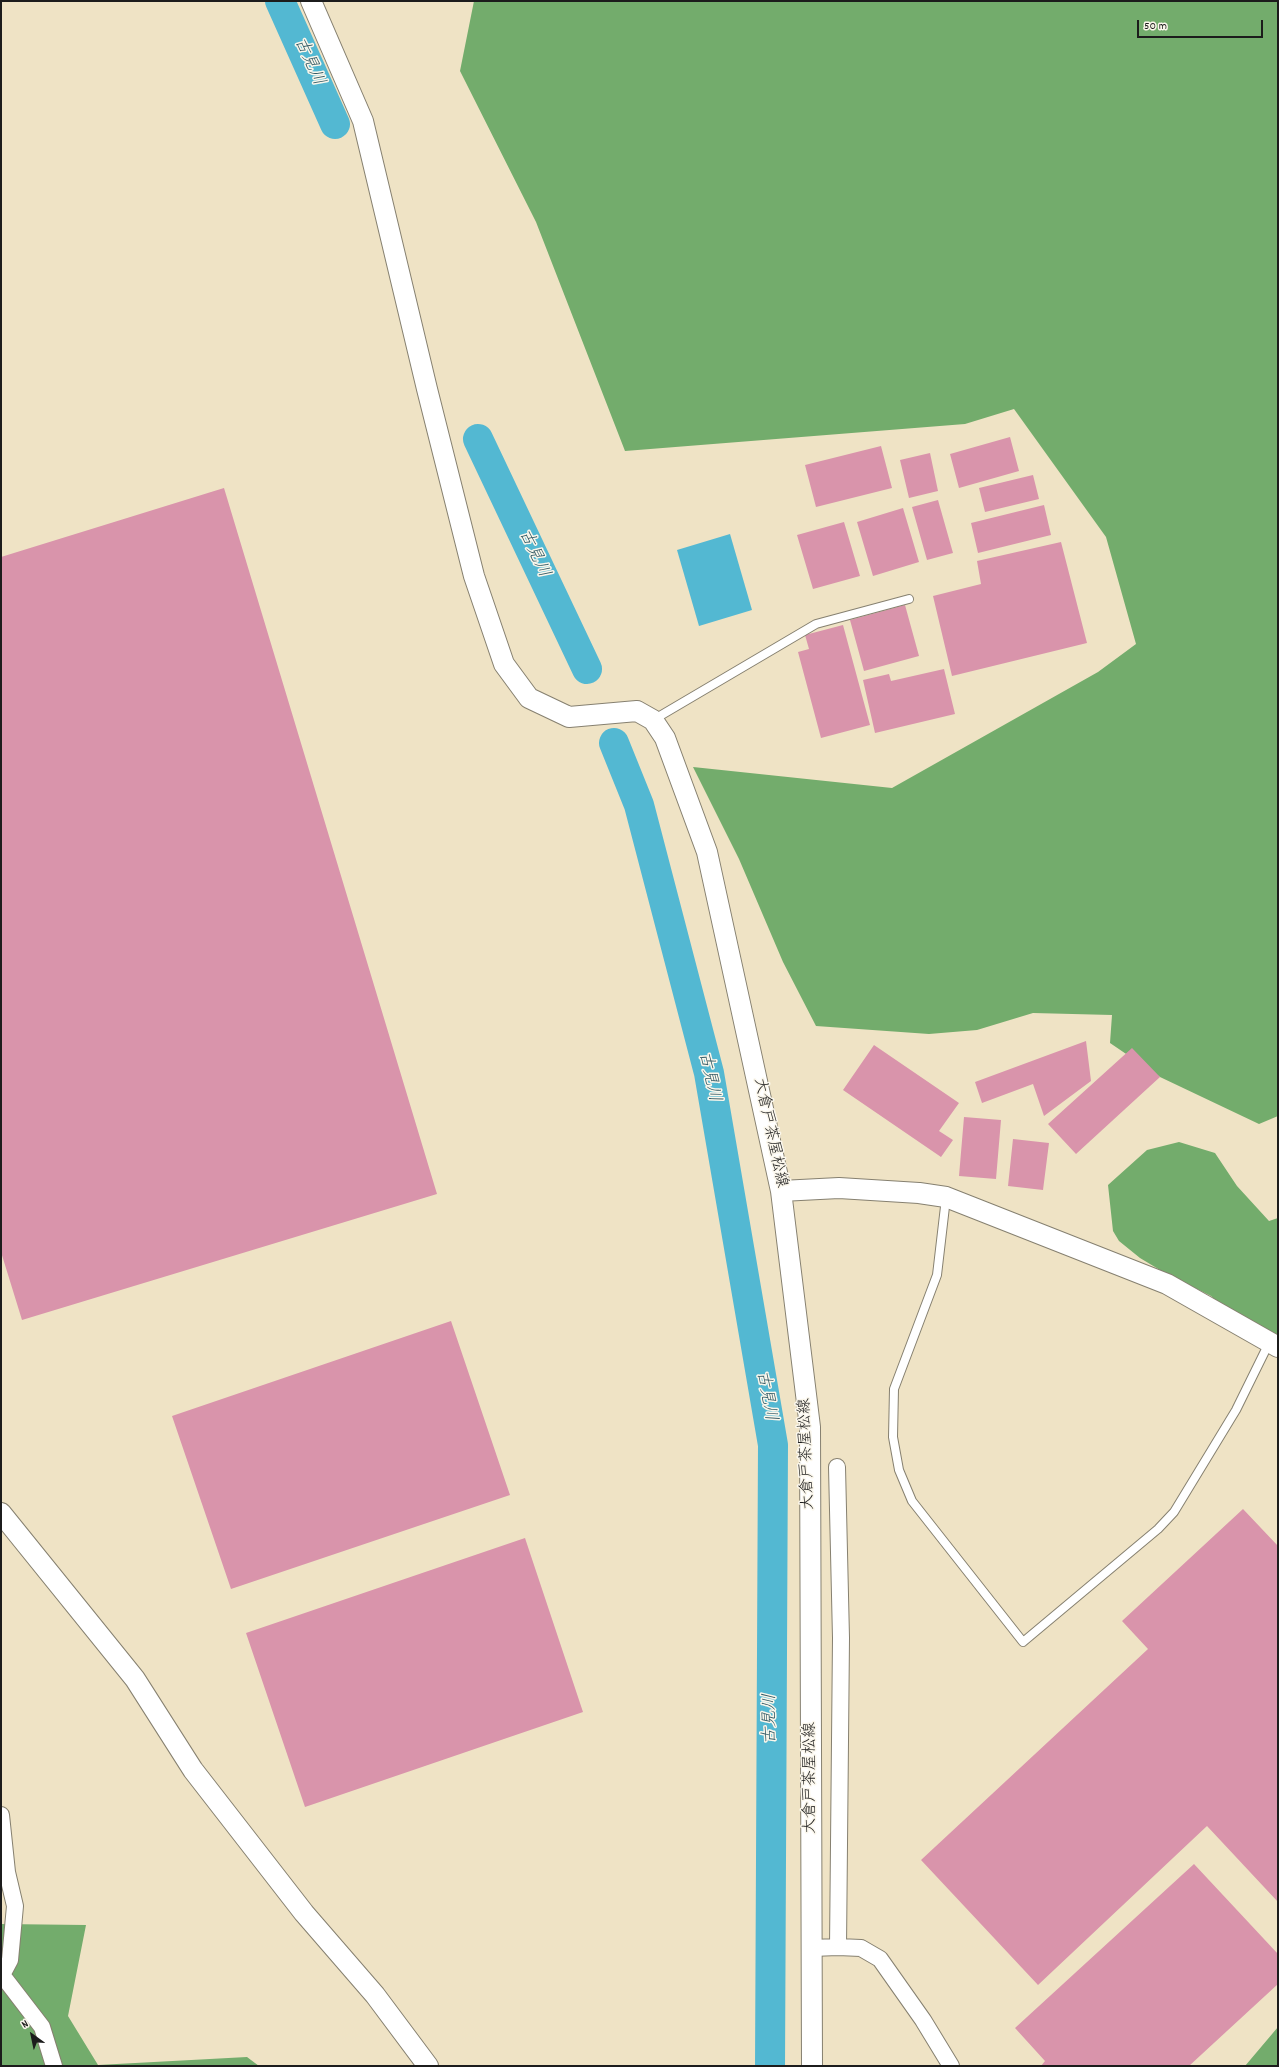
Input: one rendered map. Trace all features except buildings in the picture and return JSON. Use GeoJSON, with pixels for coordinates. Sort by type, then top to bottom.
{"type":"FeatureCollection","features":[{"type":"Feature","properties":{"kind":"street"},"geometry":{"type":"LineString","coordinates":[[311,1],[363,121],[426,389],[472,569],[504,664],[529,698],[569,717],[637,711],[653,720]]}},
{"type":"Feature","properties":{"kind":"street","name":"大倉戸茶屋松線"},"geometry":{"type":"LineString","coordinates":[[653,720],[666,738],[707,852],[781,1191],[810,1427],[812,2066]]}},
{"type":"Feature","properties":{"kind":"street"},"geometry":{"type":"LineString","coordinates":[[781,1191],[839,1188],[920,1193],[946,1197],[1167,1284],[1273,1345]]}},
{"type":"Feature","properties":{"kind":"street"},"geometry":{"type":"LineString","coordinates":[[837,1467],[841,1638],[838,1946]]}},
{"type":"Feature","properties":{"kind":"street"},"geometry":{"type":"LineString","coordinates":[[1,1513],[135,1679],[193,1770],[299,1907],[375,1995],[428,2066]]}},
{"type":"Feature","properties":{"kind":"street"},"geometry":{"type":"LineString","coordinates":[[1,1815],[7,1872],[14,1906],[10,1960],[2,1975],[42,2026],[54,2066]]}},
{"type":"Feature","properties":{"kind":"street"},"geometry":{"type":"LineString","coordinates":[[812,1948],[838,1946],[861,1948],[880,1959],[923,2020],[951,2066]]}},
{"type":"Feature","properties":{"kind":"lane"},"geometry":{"type":"LineString","coordinates":[[653,720],[816,624],[909,599]]}},
{"type":"Feature","properties":{"kind":"lane"},"geometry":{"type":"LineString","coordinates":[[946,1197],[937,1275],[894,1389],[892,1437],[899,1470],[912,1501],[1023,1642],[1158,1529],[1174,1512],[1236,1410],[1273,1345]]}},
{"type":"Feature","properties":{"kind":"green space"},"geometry":{"type":"Polygon","coordinates":[[[474,1],[1278,1],[1278,1116],[1259,1124],[1160,1077],[1110,1043],[1112,1015],[1033,1013],[977,1030],[929,1034],[816,1026],[783,962],[739,859],[693,767],[892,788],[1098,672],[1136,644],[1106,537],[1014,409],[965,424],[625,451],[536,222],[460,71],[474,1]]]}},
{"type":"Feature","properties":{"kind":"green space"},"geometry":{"type":"Polygon","coordinates":[[[1179,1142],[1215,1153],[1237,1186],[1269,1221],[1278,1218],[1278,1353],[1265,1347],[1211,1296],[1165,1273],[1140,1258],[1119,1241],[1113,1231],[1108,1185],[1147,1150],[1179,1142]]]}},
{"type":"Feature","properties":{"kind":"green space"},"geometry":{"type":"Polygon","coordinates":[[[1,1924],[86,1925],[68,2016],[98,2065],[247,2057],[259,2066],[1,2066],[1,1924]]]}},
{"type":"Feature","properties":{"kind":"green space"},"geometry":{"type":"Polygon","coordinates":[[[1278,2027],[1278,2066],[1245,2066],[1278,2027]]]}},
{"type":"Feature","properties":{"kind":"water"},"geometry":{"type":"Polygon","coordinates":[[[730,534],[752,610],[699,626],[677,550],[730,534]]]}},
{"type":"Feature","properties":{"kind":"waterway","name":"古見川"},"geometry":{"type":"LineString","coordinates":[[280,1],[335,124]]}},
{"type":"Feature","properties":{"kind":"waterway","name":"古見川"},"geometry":{"type":"LineString","coordinates":[[478,439],[587,669]]}},
{"type":"Feature","properties":{"kind":"waterway","name":"古見川"},"geometry":{"type":"LineString","coordinates":[[614,743],[639,805],[709,1073],[773,1445],[770,2066]]}}]}
